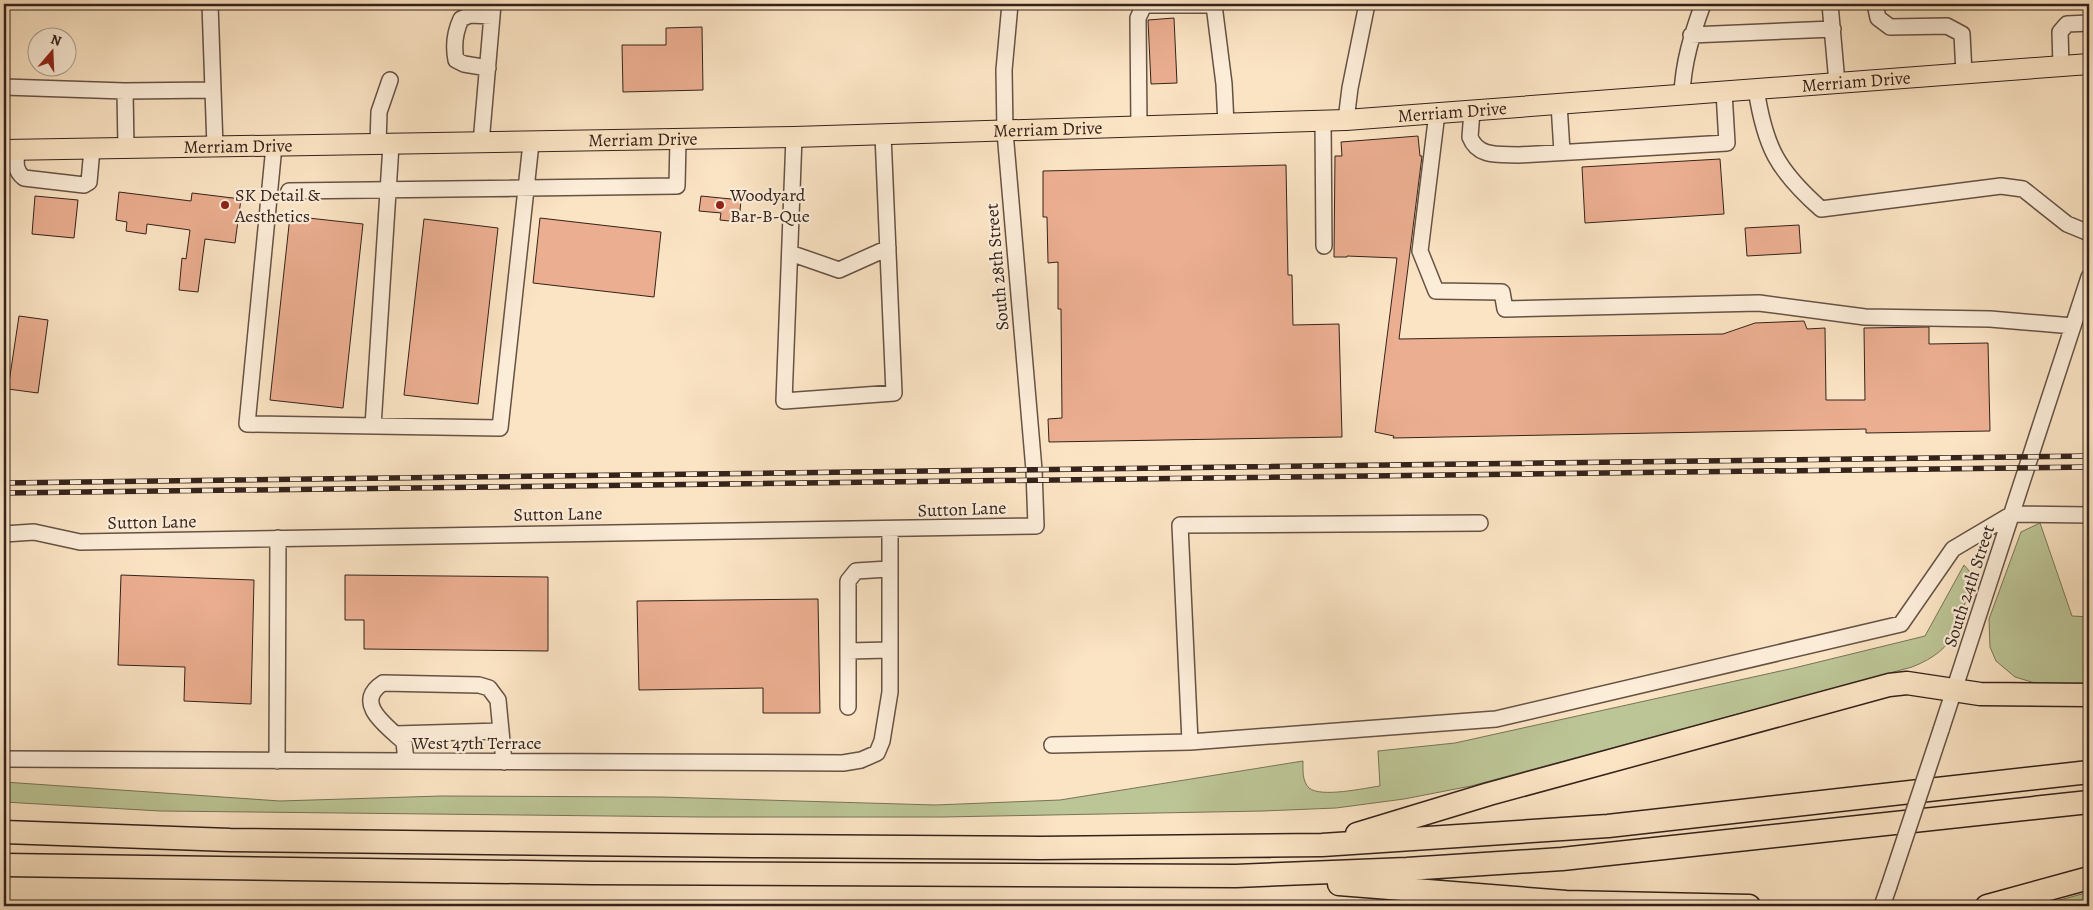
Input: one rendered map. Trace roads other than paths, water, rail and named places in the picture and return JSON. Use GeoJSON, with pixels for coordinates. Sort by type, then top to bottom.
{"type":"FeatureCollection","features":[{"type":"Feature","properties":{"kind":"highway"},"geometry":{"type":"LineString","coordinates":[[1322,845],[1489,794],[1889,685],[1907,683],[1980,694],[2089,695]]}},
{"type":"Feature","properties":{"kind":"highway"},"geometry":{"type":"LineString","coordinates":[[4,832],[230,840],[742,846],[1050,848],[1322,845],[1608,826],[2089,772]]}},
{"type":"Feature","properties":{"kind":"highway"},"geometry":{"type":"LineString","coordinates":[[4,865],[592,873],[1236,876],[1407,869],[1562,859],[2089,802]]}},
{"type":"Feature","properties":{"kind":"highway"},"geometry":{"type":"LineString","coordinates":[[1236,876],[1566,902],[1750,906]]}},
{"type":"Feature","properties":{"kind":"highway"},"geometry":{"type":"LineString","coordinates":[[1987,906],[2089,878]]}},
{"type":"Feature","properties":{"kind":"main road","name":"Merriam Drive"},"geometry":{"type":"LineString","coordinates":[[7,149],[678,140],[1005,132],[1323,121],[2089,64]]}},
{"type":"Feature","properties":{"kind":"street"},"geometry":{"type":"LineString","coordinates":[[210,4],[215,147]]}},
{"type":"Feature","properties":{"kind":"street","name":"South 28th Street"},"geometry":{"type":"LineString","coordinates":[[1010,4],[1004,70],[1005,132],[1034,470],[1036,526]]}},
{"type":"Feature","properties":{"kind":"street"},"geometry":{"type":"LineString","coordinates":[[1346,120],[1350,88],[1367,4]]}},
{"type":"Feature","properties":{"kind":"street"},"geometry":{"type":"LineString","coordinates":[[1682,95],[1683,69],[1691,35],[1702,4]]}},
{"type":"Feature","properties":{"kind":"street"},"geometry":{"type":"LineString","coordinates":[[1830,4],[1837,83]]}},
{"type":"Feature","properties":{"kind":"street"},"geometry":{"type":"LineString","coordinates":[[1875,4],[1878,18],[1890,28],[1947,26],[1962,34],[1964,74]]}},
{"type":"Feature","properties":{"kind":"street"},"geometry":{"type":"LineString","coordinates":[[1139,128],[1138,18],[1144,5],[1214,5],[1224,84],[1226,124]]}},
{"type":"Feature","properties":{"kind":"street"},"geometry":{"type":"LineString","coordinates":[[481,143],[488,68],[493,10],[461,19],[457,28],[454,48],[456,60],[464,64],[488,68]]}},
{"type":"Feature","properties":{"kind":"street"},"geometry":{"type":"LineString","coordinates":[[2061,66],[2060,32],[2067,24],[2089,23]]}},
{"type":"Feature","properties":{"kind":"street"},"geometry":{"type":"LineString","coordinates":[[1691,35],[1833,29]]}},
{"type":"Feature","properties":{"kind":"street"},"geometry":{"type":"LineString","coordinates":[[373,426],[388,189],[385,145],[379,112],[390,80]]}},
{"type":"Feature","properties":{"kind":"street"},"geometry":{"type":"LineString","coordinates":[[4,87],[213,90]]}},
{"type":"Feature","properties":{"kind":"street"},"geometry":{"type":"LineString","coordinates":[[1756,89],[1772,154],[1795,186],[1821,209],[2002,186],[2023,190],[2067,224],[2089,233]]}},
{"type":"Feature","properties":{"kind":"street"},"geometry":{"type":"LineString","coordinates":[[124,90],[126,148]]}},
{"type":"Feature","properties":{"kind":"street"},"geometry":{"type":"LineString","coordinates":[[1472,111],[1470,137],[1473,144],[1480,151],[1488,154],[1519,155],[1726,143],[1724,92]]}},
{"type":"Feature","properties":{"kind":"street"},"geometry":{"type":"LineString","coordinates":[[1559,104],[1562,152]]}},
{"type":"Feature","properties":{"kind":"street"},"geometry":{"type":"LineString","coordinates":[[1438,113],[1420,251],[1436,291],[1502,292],[1505,309],[1759,303],[1865,318],[1990,319],[2073,326]]}},
{"type":"Feature","properties":{"kind":"street"},"geometry":{"type":"LineString","coordinates":[[1323,121],[1324,246]]}},
{"type":"Feature","properties":{"kind":"street"},"geometry":{"type":"LineString","coordinates":[[794,137],[784,401],[894,393],[883,135]]}},
{"type":"Feature","properties":{"kind":"street"},"geometry":{"type":"LineString","coordinates":[[289,191],[678,186],[678,140]]}},
{"type":"Feature","properties":{"kind":"street"},"geometry":{"type":"LineString","coordinates":[[274,146],[247,424],[500,428],[531,143]]}},
{"type":"Feature","properties":{"kind":"street"},"geometry":{"type":"LineString","coordinates":[[7,149],[18,173],[24,178],[84,185],[89,182],[91,176],[92,149]]}},
{"type":"Feature","properties":{"kind":"street"},"geometry":{"type":"LineString","coordinates":[[790,253],[839,270],[888,248]]}},
{"type":"Feature","properties":{"kind":"street","name":"South 24th Street"},"geometry":{"type":"LineString","coordinates":[[1882,906],[1955,690],[2089,277]]}},
{"type":"Feature","properties":{"kind":"street"},"geometry":{"type":"LineString","coordinates":[[1052,745],[1190,742],[1496,719],[1901,624],[1953,549],[2012,514],[2089,515]]}},
{"type":"Feature","properties":{"kind":"street"},"geometry":{"type":"LineString","coordinates":[[1190,742],[1180,525],[1480,524]]}},
{"type":"Feature","properties":{"kind":"street","name":"Sutton Lane"},"geometry":{"type":"LineString","coordinates":[[4,534],[34,532],[80,542],[890,530],[1036,526]]}},
{"type":"Feature","properties":{"kind":"street"},"geometry":{"type":"LineString","coordinates":[[848,651],[889,650],[888,569],[890,530]]}},
{"type":"Feature","properties":{"kind":"street"},"geometry":{"type":"LineString","coordinates":[[277,761],[278,538]]}},
{"type":"Feature","properties":{"kind":"street"},"geometry":{"type":"LineString","coordinates":[[848,707],[848,580],[850,575],[856,571],[888,569]]}},
{"type":"Feature","properties":{"kind":"street","name":"West 47th Terrace"},"geometry":{"type":"LineString","coordinates":[[8,759],[843,763],[861,760],[877,753],[882,741],[890,692],[889,650]]}},
{"type":"Feature","properties":{"kind":"street"},"geometry":{"type":"LineString","coordinates":[[406,761],[404,742],[378,718],[372,708],[370,696],[383,683],[479,685],[489,688],[498,700],[504,762]]}},
{"type":"Feature","properties":{"kind":"street"},"geometry":{"type":"LineString","coordinates":[[395,734],[501,731]]}},
{"type":"Feature","properties":{"kind":"railway"},"geometry":{"type":"LineString","coordinates":[[4,483],[2089,456]]}},
{"type":"Feature","properties":{"kind":"railway"},"geometry":{"type":"LineString","coordinates":[[4,493],[2089,467]]}},
{"type":"Feature","properties":{"kind":"place","name":"SK Detail & Aesthetics"},"geometry":{"type":"Point","coordinates":[225,205]}},
{"type":"Feature","properties":{"kind":"place","name":"Woodyard Bar-B-Que"},"geometry":{"type":"Point","coordinates":[720,205]}}]}
